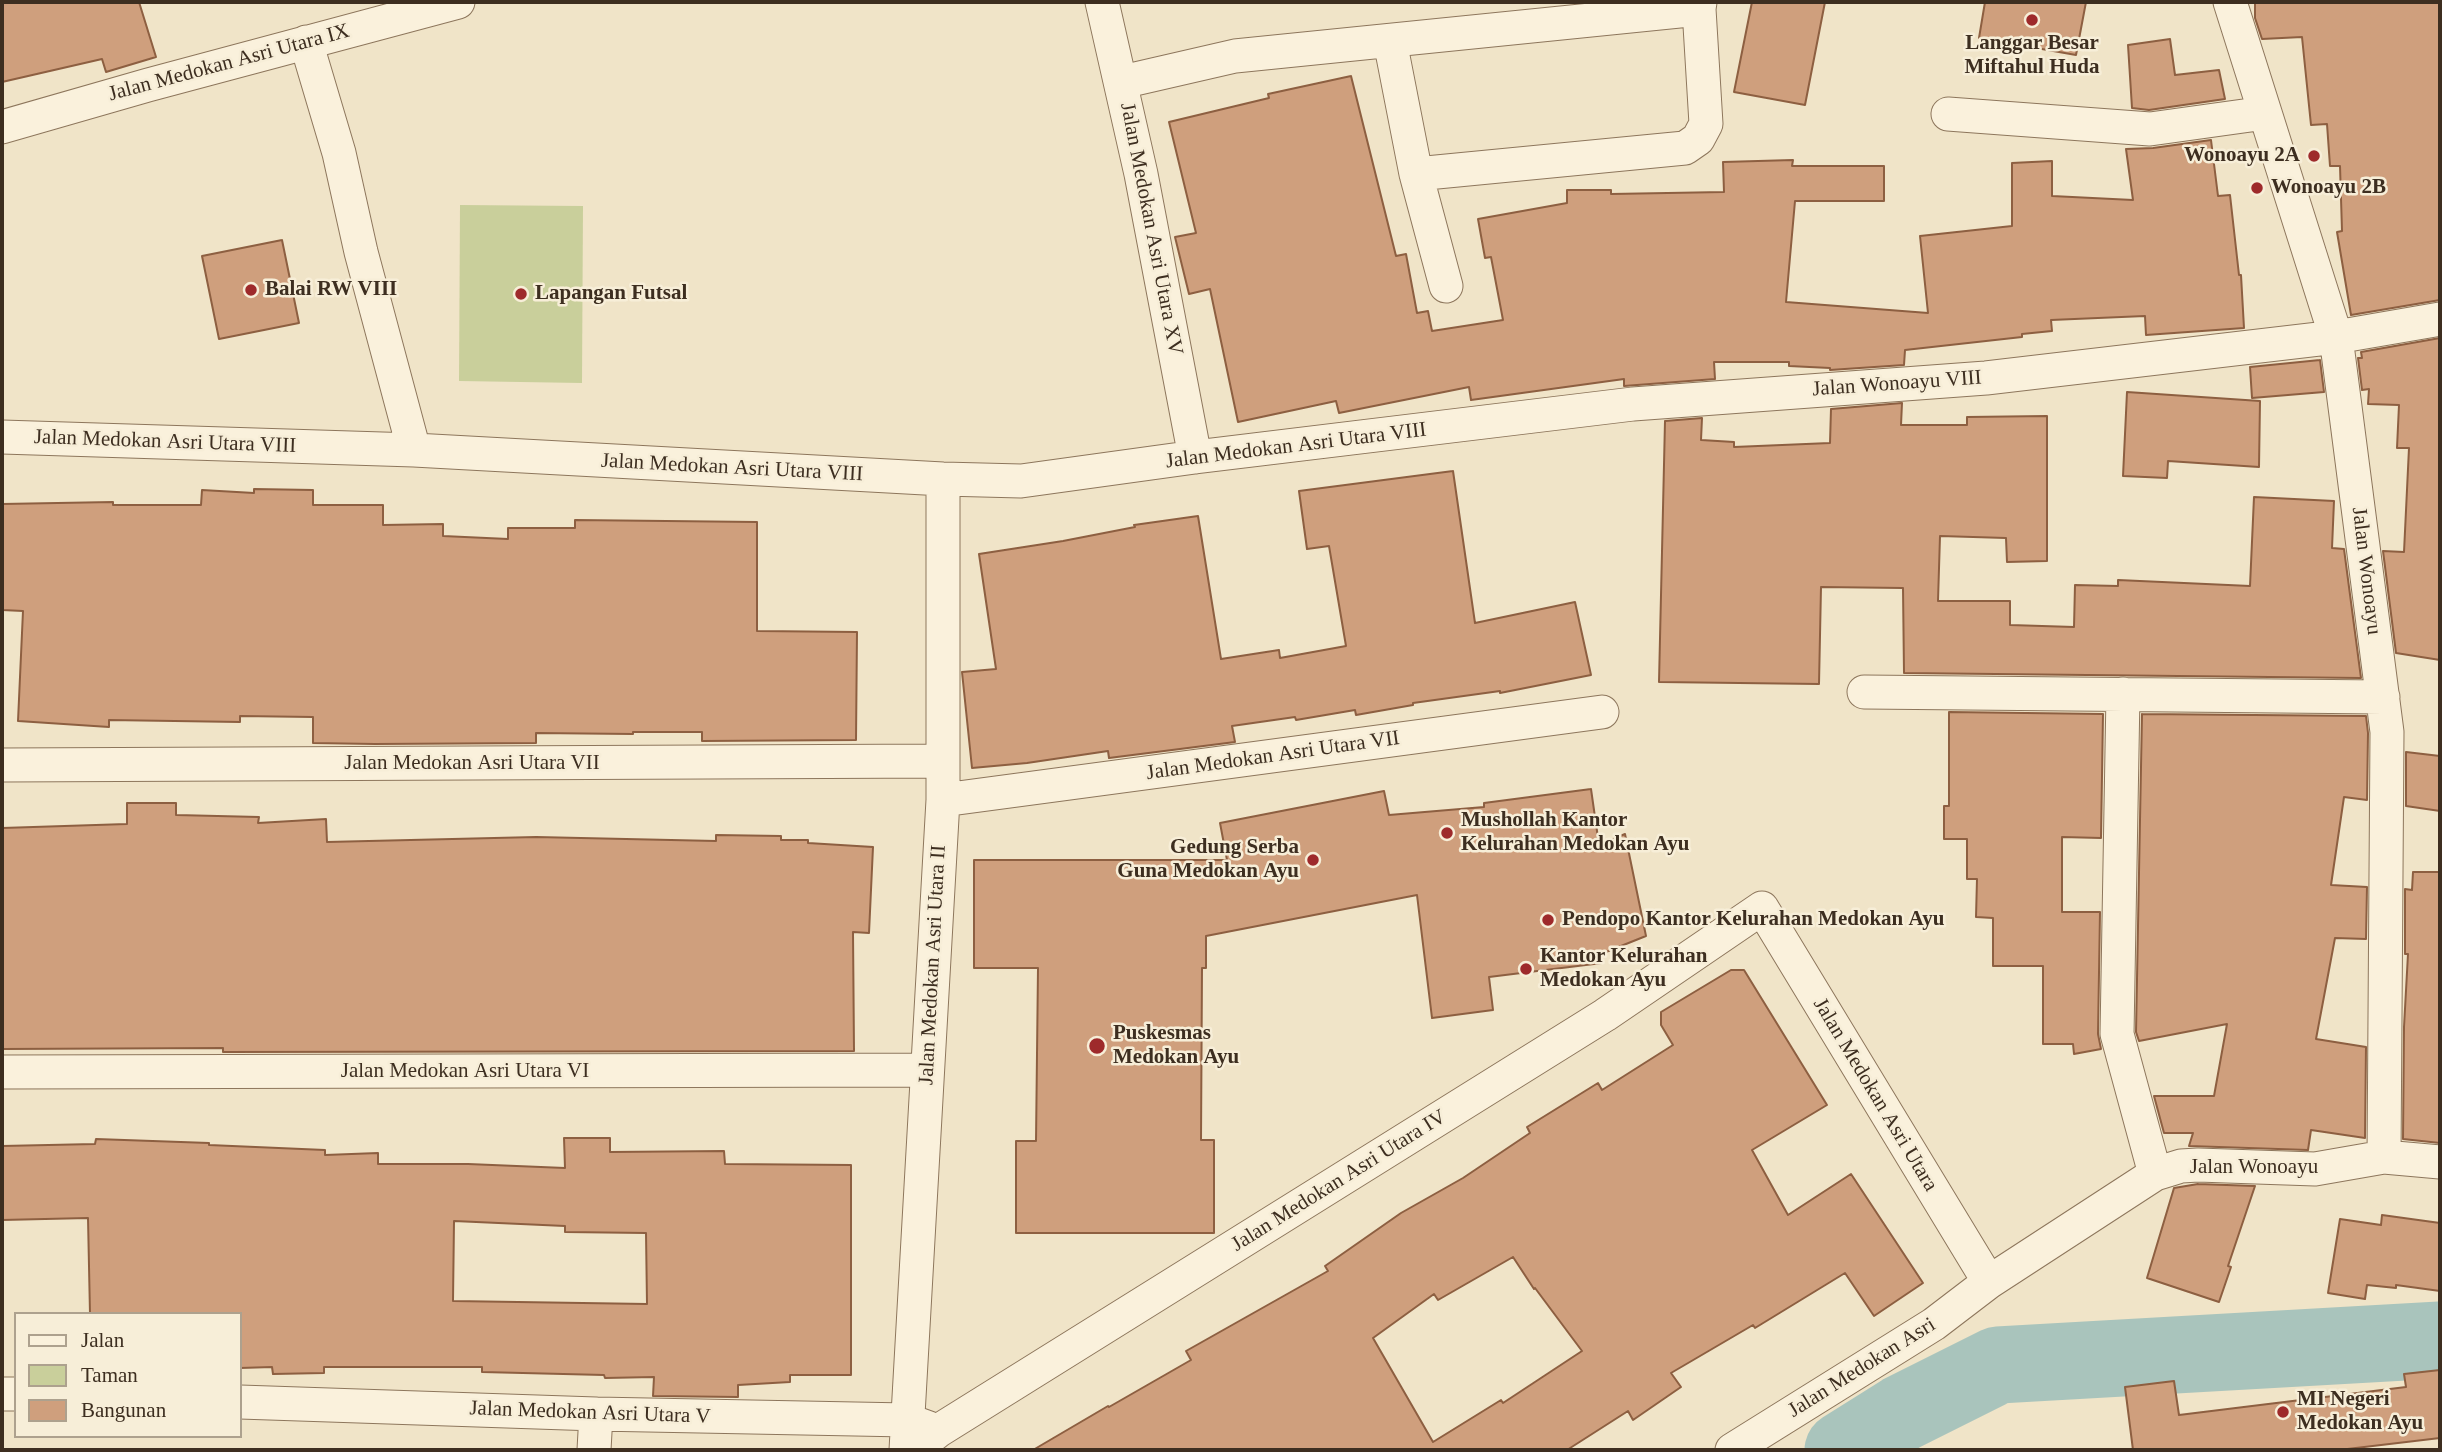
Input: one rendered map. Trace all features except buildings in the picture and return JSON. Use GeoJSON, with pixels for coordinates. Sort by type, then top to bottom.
{"type":"FeatureCollection","features":[{"type":"Feature","properties":{"kind":"street","name":"Jalan Medokan Asri Utara IX"},"geometry":{"type":"LineString","coordinates":[[2,127],[458,2]]}},
{"type":"Feature","properties":{"kind":"street","name":"Jalan Medokan Asri Utara XV"},"geometry":{"type":"LineString","coordinates":[[1102,2],[1122,82],[1195,457]]}},
{"type":"Feature","properties":{"kind":"street","name":"Jalan Wonoayu"},"geometry":{"type":"LineString","coordinates":[[2230,2],[2336,337],[2387,732],[2384,1157]]}},
{"type":"Feature","properties":{"kind":"street"},"geometry":{"type":"LineString","coordinates":[[1122,82],[1235,56],[1700,5],[1706,124],[1698,139],[1685,148],[1416,174]]}},
{"type":"Feature","properties":{"kind":"street"},"geometry":{"type":"LineString","coordinates":[[1390,41],[1416,174],[1446,286]]}},
{"type":"Feature","properties":{"kind":"street"},"geometry":{"type":"LineString","coordinates":[[306,42],[339,153],[361,252],[414,450]]}},
{"type":"Feature","properties":{"kind":"street"},"geometry":{"type":"LineString","coordinates":[[1948,114],[2150,129],[2265,113]]}},
{"type":"Feature","properties":{"kind":"street","name":"Jalan Wonoayu VIII"},"geometry":{"type":"LineString","coordinates":[[1459,426],[1633,404],[1986,378],[2336,337],[2440,319]]}},
{"type":"Feature","properties":{"kind":"street","name":"Jalan Medokan Asri Utara VIII"},"geometry":{"type":"LineString","coordinates":[[2,437],[414,450],[1021,481],[1195,457],[1459,426]]}},
{"type":"Feature","properties":{"kind":"street","name":"Jalan Medokan Asri Utara II"},"geometry":{"type":"LineString","coordinates":[[916,1438],[927,1070],[943,800],[943,479]]}},
{"type":"Feature","properties":{"kind":"street"},"geometry":{"type":"LineString","coordinates":[[1864,692],[2383,697]]}},
{"type":"Feature","properties":{"kind":"street"},"geometry":{"type":"LineString","coordinates":[[2123,694],[2117,1034],[2155,1174]]}},
{"type":"Feature","properties":{"kind":"street","name":"Jalan Medokan Asri Utara VII"},"geometry":{"type":"LineString","coordinates":[[943,800],[1602,712]]}},
{"type":"Feature","properties":{"kind":"street","name":"Jalan Medokan Asri Utara VII"},"geometry":{"type":"LineString","coordinates":[[2,765],[943,761]]}},
{"type":"Feature","properties":{"kind":"street","name":"Jalan Medokan Asri Utara"},"geometry":{"type":"LineString","coordinates":[[1762,908],[1989,1282]]}},
{"type":"Feature","properties":{"kind":"street","name":"Jalan Medokan Asri Utara IV"},"geometry":{"type":"LineString","coordinates":[[916,1438],[1605,1015],[1762,908]]}},
{"type":"Feature","properties":{"kind":"street","name":"Jalan Medokan Asri Utara VI"},"geometry":{"type":"LineString","coordinates":[[2,1072],[927,1070]]}},
{"type":"Feature","properties":{"kind":"street","name":"Jalan Wonoayu"},"geometry":{"type":"LineString","coordinates":[[1989,1282],[2155,1174],[2181,1166],[2315,1169],[2384,1157],[2440,1162]]}},
{"type":"Feature","properties":{"kind":"street","name":"Jalan Medokan Asri"},"geometry":{"type":"LineString","coordinates":[[1753,1445],[1934,1324],[1989,1282]]}},
{"type":"Feature","properties":{"kind":"street","name":"Jalan Medokan Asri Utara V"},"geometry":{"type":"LineString","coordinates":[[242,1402],[596,1414],[916,1438]]}},
{"type":"Feature","properties":{"kind":"street"},"geometry":{"type":"LineString","coordinates":[[594,1450],[596,1414]]}},
{"type":"Feature","properties":{"kind":"green space","name":"Lapangan Futsal"},"geometry":{"type":"Polygon","coordinates":[[[460,205],[583,206],[582,383],[459,381],[460,205]]]}},
{"type":"Feature","properties":{"kind":"waterway"},"geometry":{"type":"LineString","coordinates":[[1843,1450],[1902,1413],[1998,1365],[2440,1340]]}},
{"type":"Feature","properties":{"kind":"place","name":"Langgar Besar Miftahul Huda"},"geometry":{"type":"Point","coordinates":[2032,20]}},
{"type":"Feature","properties":{"kind":"place","name":"Wonoayu 2A"},"geometry":{"type":"Point","coordinates":[2314,156]}},
{"type":"Feature","properties":{"kind":"place","name":"Wonoayu 2B"},"geometry":{"type":"Point","coordinates":[2257,188]}},
{"type":"Feature","properties":{"kind":"place","name":"Balai RW VIII"},"geometry":{"type":"Point","coordinates":[251,290]}},
{"type":"Feature","properties":{"kind":"place","name":"Lapangan Futsal"},"geometry":{"type":"Point","coordinates":[521,294]}},
{"type":"Feature","properties":{"kind":"place","name":"Mushollah Kantor Kelurahan Medokan Ayu"},"geometry":{"type":"Point","coordinates":[1447,833]}},
{"type":"Feature","properties":{"kind":"place","name":"Gedung Serba Guna Medokan Ayu"},"geometry":{"type":"Point","coordinates":[1313,860]}},
{"type":"Feature","properties":{"kind":"place","name":"Pendopo Kantor Kelurahan Medokan Ayu"},"geometry":{"type":"Point","coordinates":[1548,920]}},
{"type":"Feature","properties":{"kind":"place","name":"Kantor Kelurahan Medokan Ayu"},"geometry":{"type":"Point","coordinates":[1526,969]}},
{"type":"Feature","properties":{"kind":"place","name":"Puskesmas Medokan Ayu"},"geometry":{"type":"Point","coordinates":[1097,1046]}},
{"type":"Feature","properties":{"kind":"place","name":"MI Negeri Medokan Ayu"},"geometry":{"type":"Point","coordinates":[2283,1412]}}]}
